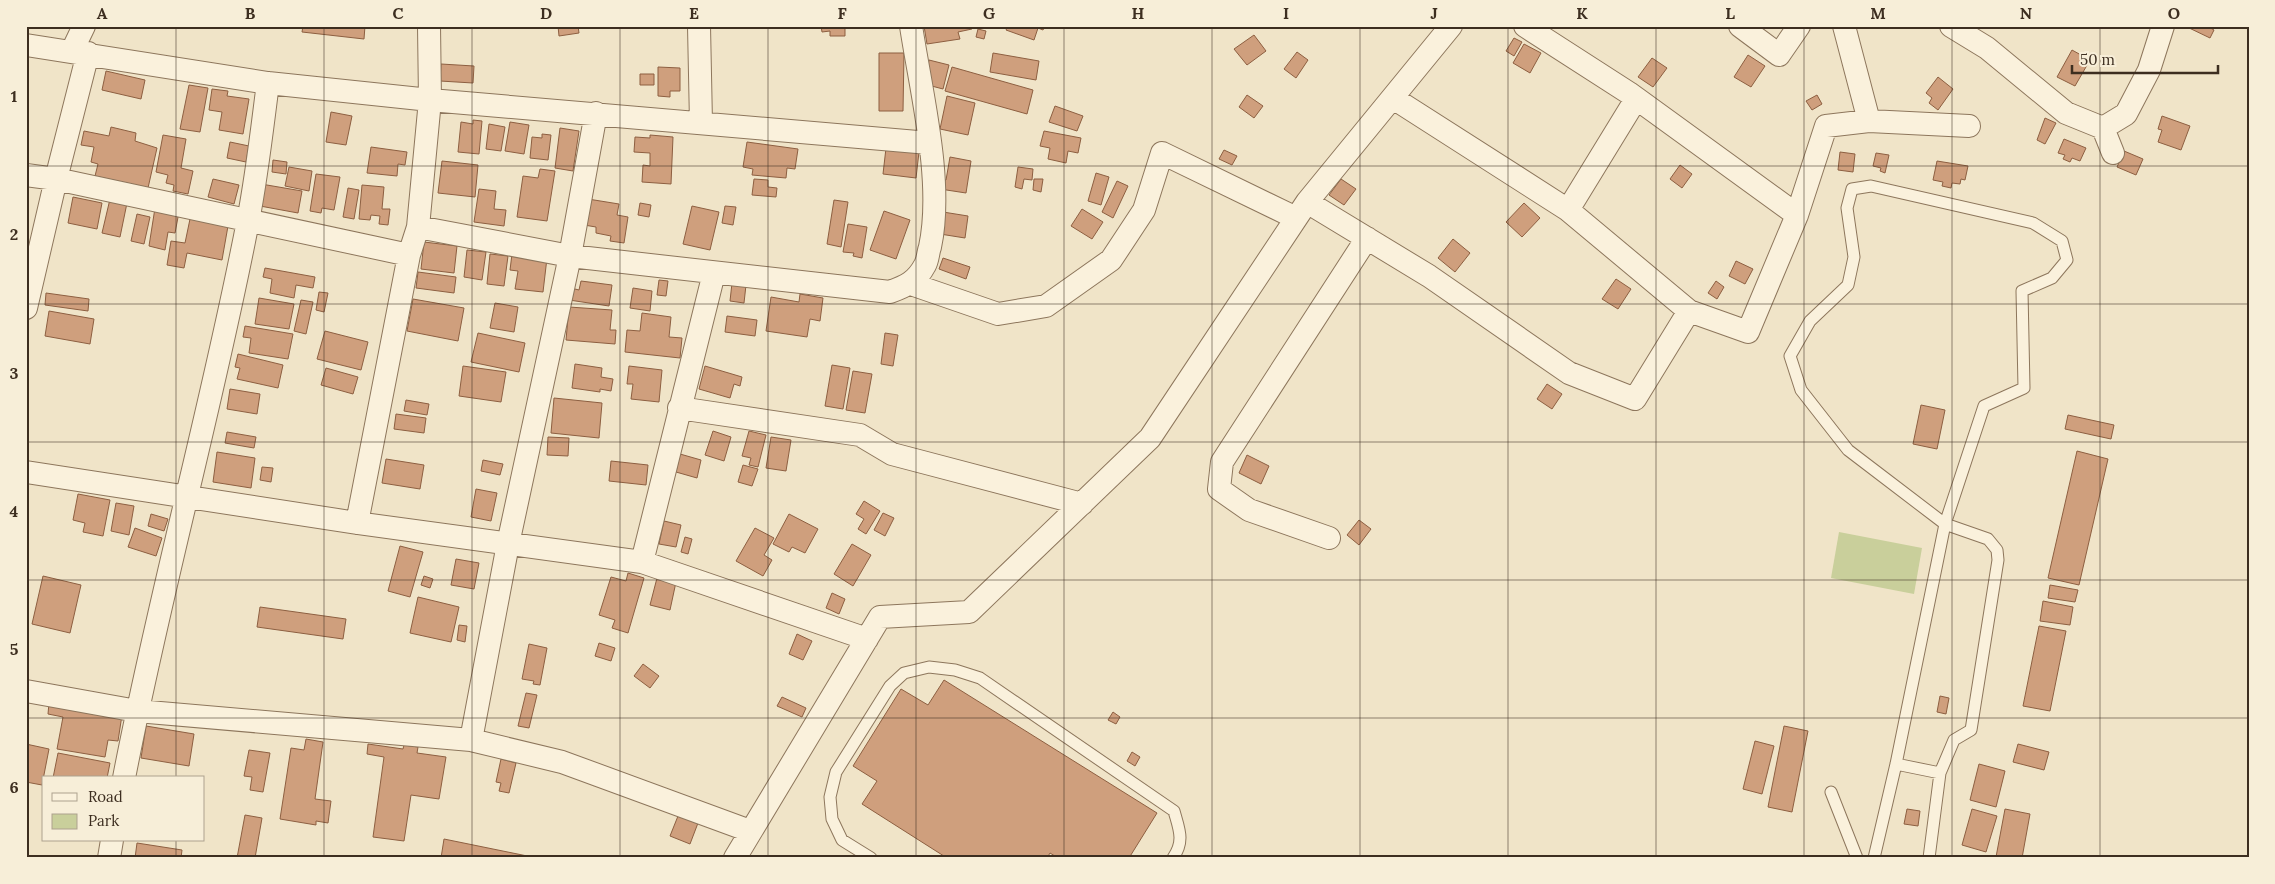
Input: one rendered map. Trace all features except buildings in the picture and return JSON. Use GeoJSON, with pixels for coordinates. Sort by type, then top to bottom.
{"type":"FeatureCollection","features":[{"type":"Feature","properties":{"kind":"street"},"geometry":{"type":"LineString","coordinates":[[26,308],[56,179],[84,26]]}},
{"type":"Feature","properties":{"kind":"street"},"geometry":{"type":"LineString","coordinates":[[357,523],[410,255],[418,227],[430,100],[430,26]]}},
{"type":"Feature","properties":{"kind":"street"},"geometry":{"type":"LineString","coordinates":[[699,26],[701,123]]}},
{"type":"Feature","properties":{"kind":"street"},"geometry":{"type":"LineString","coordinates":[[418,227],[570,256],[714,273],[890,292],[911,284],[926,264],[934,229],[934,192],[929,143],[911,26]]}},
{"type":"Feature","properties":{"kind":"street"},"geometry":{"type":"LineString","coordinates":[[735,858],[880,617],[969,612],[1150,438],[1301,210],[1451,26]]}},
{"type":"Feature","properties":{"kind":"street"},"geometry":{"type":"LineString","coordinates":[[1525,26],[1636,99],[1797,215]]}},
{"type":"Feature","properties":{"kind":"street"},"geometry":{"type":"LineString","coordinates":[[1740,26],[1778,55],[1799,26]]}},
{"type":"Feature","properties":{"kind":"street"},"geometry":{"type":"LineString","coordinates":[[1844,26],[1869,121]]}},
{"type":"Feature","properties":{"kind":"street"},"geometry":{"type":"LineString","coordinates":[[1951,26],[1987,48],[2066,113],[2103,128],[2113,153]]}},
{"type":"Feature","properties":{"kind":"street"},"geometry":{"type":"LineString","coordinates":[[2103,128],[2126,114],[2149,70],[2163,26]]}},
{"type":"Feature","properties":{"kind":"street"},"geometry":{"type":"LineString","coordinates":[[26,45],[268,83],[430,100],[929,143]]}},
{"type":"Feature","properties":{"kind":"street"},"geometry":{"type":"LineString","coordinates":[[124,776],[137,711],[187,498],[248,220],[268,83]]}},
{"type":"Feature","properties":{"kind":"street"},"geometry":{"type":"LineString","coordinates":[[1393,98],[1568,210],[1689,311],[1748,332],[1797,215],[1826,126],[1869,121],[1969,126]]}},
{"type":"Feature","properties":{"kind":"street"},"geometry":{"type":"LineString","coordinates":[[1568,210],[1636,99]]}},
{"type":"Feature","properties":{"kind":"street"},"geometry":{"type":"LineString","coordinates":[[470,740],[508,544],[570,256],[596,113]]}},
{"type":"Feature","properties":{"kind":"street"},"geometry":{"type":"LineString","coordinates":[[911,284],[998,314],[1046,306],[1111,260],[1144,210],[1162,153],[1367,238],[1429,276],[1569,373],[1635,399],[1689,311]]}},
{"type":"Feature","properties":{"kind":"street"},"geometry":{"type":"LineString","coordinates":[[26,175],[56,179],[410,255]]}},
{"type":"Feature","properties":{"kind":"street"},"geometry":{"type":"LineString","coordinates":[[1330,538],[1249,510],[1218,489],[1222,462],[1367,238]]}},
{"type":"Feature","properties":{"kind":"street"},"geometry":{"type":"LineString","coordinates":[[642,562],[714,273]]}},
{"type":"Feature","properties":{"kind":"street"},"geometry":{"type":"LineString","coordinates":[[679,408],[860,436],[892,454],[1082,504]]}},
{"type":"Feature","properties":{"kind":"street"},"geometry":{"type":"LineString","coordinates":[[26,472],[357,523],[642,562],[867,639]]}},
{"type":"Feature","properties":{"kind":"street"},"geometry":{"type":"LineString","coordinates":[[26,691],[137,711],[470,740],[562,762],[750,831]]}},
{"type":"Feature","properties":{"kind":"street"},"geometry":{"type":"LineString","coordinates":[[109,858],[112,842]]}},
{"type":"Feature","properties":{"kind":"lane"},"geometry":{"type":"LineString","coordinates":[[1874,858],[1896,764],[1945,524],[1984,406],[2024,388],[2022,290],[2052,278],[2067,260],[2062,241],[2033,223],[1871,186],[1852,189],[1847,208],[1854,257],[1848,285],[1810,321],[1790,356],[1801,390],[1848,450],[1945,524],[1988,539],[1997,550],[1998,560],[1971,730],[1954,740],[1940,773],[1929,858]]}},
{"type":"Feature","properties":{"kind":"lane"},"geometry":{"type":"LineString","coordinates":[[871,858],[842,840],[832,819],[830,797],[836,772],[890,686],[904,673],[929,667],[955,670],[980,678],[1174,811],[1180,832],[1180,848],[1173,858]]}},
{"type":"Feature","properties":{"kind":"lane"},"geometry":{"type":"LineString","coordinates":[[1896,764],[1940,773]]}},
{"type":"Feature","properties":{"kind":"lane"},"geometry":{"type":"LineString","coordinates":[[1831,792],[1857,858]]}},
{"type":"Feature","properties":{"kind":"green space"},"geometry":{"type":"Polygon","coordinates":[[[1839,532],[1922,548],[1914,594],[1831,578],[1839,532]]]}}]}
